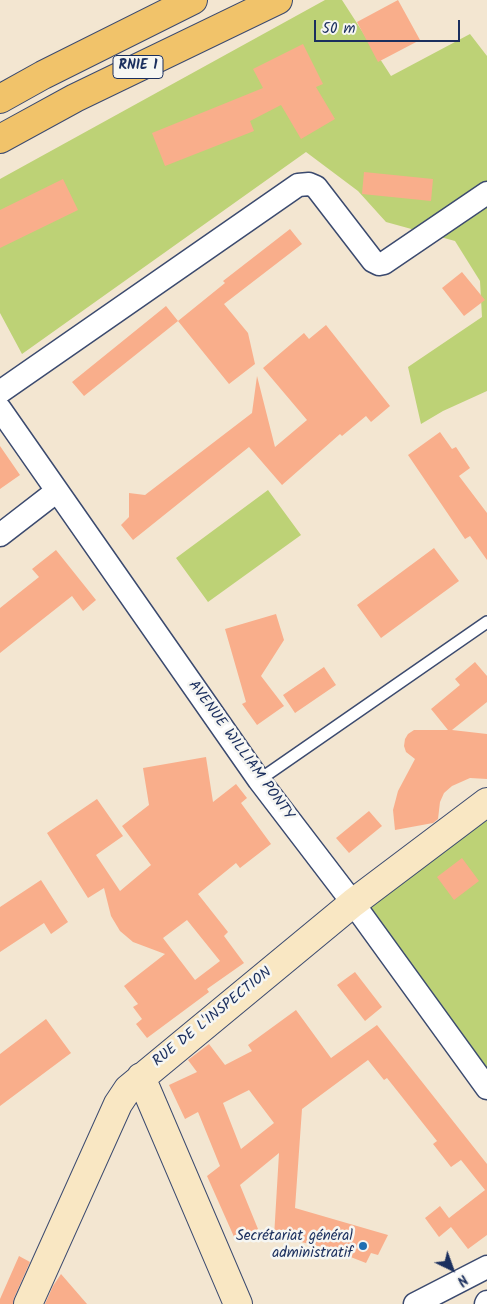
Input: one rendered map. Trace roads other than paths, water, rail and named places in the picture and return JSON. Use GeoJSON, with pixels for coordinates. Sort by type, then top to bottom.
{"type":"FeatureCollection","features":[{"type":"Feature","properties":{"kind":"highway","name":"RNIE 1"},"geometry":{"type":"LineString","coordinates":[[0,99],[43,75],[193,0]]}},
{"type":"Feature","properties":{"kind":"highway","name":"RNIE 1"},"geometry":{"type":"LineString","coordinates":[[0,139],[75,98],[278,0]]}},
{"type":"Feature","properties":{"kind":"street"},"geometry":{"type":"LineString","coordinates":[[0,392],[298,185],[309,184],[316,187],[373,261],[379,264],[384,263],[487,193]]}},
{"type":"Feature","properties":{"kind":"street","name":"AVENUE WILLIAM PONTY"},"geometry":{"type":"LineString","coordinates":[[0,409],[259,780],[353,904],[487,1088]]}},
{"type":"Feature","properties":{"kind":"street"},"geometry":{"type":"LineString","coordinates":[[0,535],[58,491]]}},
{"type":"Feature","properties":{"kind":"street","name":"RUE DE L'INSPECTION"},"geometry":{"type":"LineString","coordinates":[[28,1304],[118,1104],[128,1089],[353,904],[487,802]]}},
{"type":"Feature","properties":{"kind":"street"},"geometry":{"type":"LineString","coordinates":[[141,1077],[238,1304]]}},
{"type":"Feature","properties":{"kind":"street"},"geometry":{"type":"LineString","coordinates":[[415,1304],[487,1267]]}},
{"type":"Feature","properties":{"kind":"lane"},"geometry":{"type":"LineString","coordinates":[[259,780],[487,622]]}},
{"type":"Feature","properties":{"kind":"place","name":"Secrétariat général administratif"},"geometry":{"type":"Point","coordinates":[363,1246]}}]}
